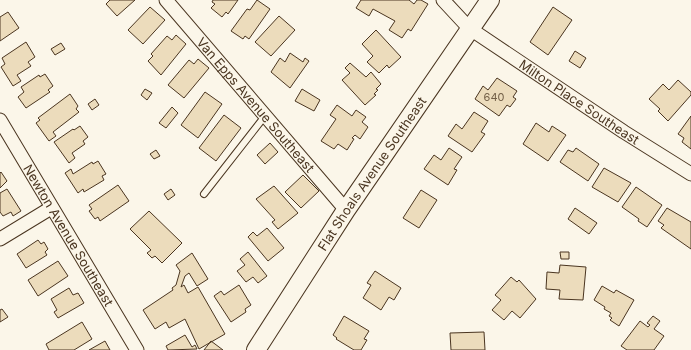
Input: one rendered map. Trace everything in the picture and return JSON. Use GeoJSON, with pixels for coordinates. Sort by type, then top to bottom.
{"type":"FeatureCollection","features":[{"type":"Feature","properties":{"kind":"street","name":"Van Epps Avenue Southeast"},"geometry":{"type":"LineString","coordinates":[[166,0],[346,210]]}},
{"type":"Feature","properties":{"kind":"street","name":"Milton Place Southeast"},"geometry":{"type":"LineString","coordinates":[[443,0],[470,28],[624,132],[691,174]]}},
{"type":"Feature","properties":{"kind":"street","name":"Flat Shoals Avenue Southeast"},"geometry":{"type":"LineString","coordinates":[[256,350],[346,210],[490,0]]}},
{"type":"Feature","properties":{"kind":"street","name":"Newton Avenue Southeast"},"geometry":{"type":"LineString","coordinates":[[0,120],[51,208],[137,350]]}},
{"type":"Feature","properties":{"kind":"street"},"geometry":{"type":"LineString","coordinates":[[0,239],[51,208]]}},
{"type":"Feature","properties":{"kind":"lane"},"geometry":{"type":"LineString","coordinates":[[204,194],[265,116]]}},
{"type":"Feature","properties":{"kind":"building"},"geometry":{"type":"Polygon","coordinates":[[[110,0],[135,0],[117,16],[106,4],[110,0]]]}},
{"type":"Feature","properties":{"kind":"building"},"geometry":{"type":"Polygon","coordinates":[[[213,0],[238,0],[228,14],[226,12],[222,17],[211,8],[215,4],[212,2],[213,0]]]}},
{"type":"Feature","properties":{"kind":"building"},"geometry":{"type":"Polygon","coordinates":[[[257,0],[270,9],[249,39],[245,36],[243,39],[231,31],[247,9],[250,10],[257,0]]]}},
{"type":"Feature","properties":{"kind":"building"},"geometry":{"type":"Polygon","coordinates":[[[361,0],[409,0],[414,4],[417,0],[421,0],[428,4],[411,31],[408,29],[402,38],[389,30],[395,21],[373,9],[369,16],[356,8],[361,0]]]}},
{"type":"Feature","properties":{"kind":"building"},"geometry":{"type":"Polygon","coordinates":[[[150,7],[165,20],[143,44],[128,30],[150,7]]]}},
{"type":"Feature","properties":{"kind":"building"},"geometry":{"type":"Polygon","coordinates":[[[553,7],[572,20],[548,55],[530,42],[553,7]]]}},
{"type":"Feature","properties":{"kind":"building"},"geometry":{"type":"Polygon","coordinates":[[[8,12],[19,28],[0,41],[0,17],[8,12]]]}},
{"type":"Feature","properties":{"kind":"building"},"geometry":{"type":"Polygon","coordinates":[[[279,16],[295,30],[271,56],[255,42],[279,16]]]}},
{"type":"Feature","properties":{"kind":"building"},"geometry":{"type":"Polygon","coordinates":[[[376,30],[401,57],[389,68],[387,65],[379,73],[367,62],[373,56],[362,44],[376,30]]]}},
{"type":"Feature","properties":{"kind":"building"},"geometry":{"type":"Polygon","coordinates":[[[176,35],[186,44],[161,75],[148,61],[153,56],[151,54],[167,36],[172,40],[176,35]]]}},
{"type":"Feature","properties":{"kind":"building"},"geometry":{"type":"Polygon","coordinates":[[[26,42],[35,57],[28,62],[31,66],[17,75],[21,81],[13,86],[1,67],[5,64],[2,58],[26,42]]]}},
{"type":"Feature","properties":{"kind":"building"},"geometry":{"type":"Polygon","coordinates":[[[61,43],[65,49],[55,55],[51,49],[61,43]]]}},
{"type":"Feature","properties":{"kind":"building"},"geometry":{"type":"Polygon","coordinates":[[[575,51],[586,58],[580,68],[569,61],[575,51]]]}},
{"type":"Feature","properties":{"kind":"building"},"geometry":{"type":"Polygon","coordinates":[[[290,53],[303,62],[305,58],[309,61],[290,88],[271,72],[280,58],[285,62],[290,53]]]}},
{"type":"Feature","properties":{"kind":"building"},"geometry":{"type":"Polygon","coordinates":[[[198,59],[209,68],[184,98],[168,85],[189,60],[194,64],[198,59]]]}},
{"type":"Feature","properties":{"kind":"building"},"geometry":{"type":"Polygon","coordinates":[[[350,63],[366,77],[371,72],[381,84],[376,89],[378,90],[374,94],[376,95],[365,105],[342,80],[350,73],[345,68],[350,63]]]}},
{"type":"Feature","properties":{"kind":"building"},"geometry":{"type":"Polygon","coordinates":[[[45,74],[53,86],[48,90],[50,92],[26,108],[18,97],[24,92],[21,87],[39,75],[40,77],[45,74]]]}},
{"type":"Feature","properties":{"kind":"building"},"geometry":{"type":"Polygon","coordinates":[[[497,78],[517,91],[513,97],[516,99],[510,107],[507,105],[499,116],[475,99],[483,86],[488,90],[497,78]]]}},
{"type":"Feature","properties":{"kind":"building"},"geometry":{"type":"Polygon","coordinates":[[[678,80],[691,92],[691,95],[668,121],[658,111],[660,109],[649,99],[663,84],[669,90],[678,80]]]}},
{"type":"Feature","properties":{"kind":"building"},"geometry":{"type":"Polygon","coordinates":[[[145,89],[152,93],[147,100],[141,95],[145,89]]]}},
{"type":"Feature","properties":{"kind":"building"},"geometry":{"type":"Polygon","coordinates":[[[302,89],[320,100],[314,111],[295,101],[302,89]]]}},
{"type":"Feature","properties":{"kind":"building"},"geometry":{"type":"Polygon","coordinates":[[[205,92],[222,104],[198,138],[181,125],[205,92]]]}},
{"type":"Feature","properties":{"kind":"building"},"geometry":{"type":"Polygon","coordinates":[[[70,94],[78,106],[76,109],[79,112],[53,132],[56,136],[49,141],[36,123],[40,120],[38,118],[70,94]]]}},
{"type":"Feature","properties":{"kind":"building"},"geometry":{"type":"Polygon","coordinates":[[[95,99],[99,105],[92,110],[88,104],[95,99]]]}},
{"type":"Feature","properties":{"kind":"building"},"geometry":{"type":"Polygon","coordinates":[[[337,105],[352,116],[356,110],[366,117],[362,122],[368,127],[360,139],[355,135],[352,138],[354,139],[347,150],[338,144],[334,149],[321,141],[336,119],[330,115],[337,105]]]}},
{"type":"Feature","properties":{"kind":"building"},"geometry":{"type":"Polygon","coordinates":[[[172,107],[178,113],[166,128],[159,123],[172,107]]]}},
{"type":"Feature","properties":{"kind":"building"},"geometry":{"type":"Polygon","coordinates":[[[474,112],[488,121],[481,132],[485,134],[472,152],[448,136],[456,124],[462,129],[474,112]]]}},
{"type":"Feature","properties":{"kind":"building"},"geometry":{"type":"Polygon","coordinates":[[[224,115],[241,128],[216,161],[199,148],[224,115]]]}},
{"type":"Feature","properties":{"kind":"building"},"geometry":{"type":"Polygon","coordinates":[[[691,116],[691,149],[682,142],[684,138],[678,134],[691,116]]]}},
{"type":"Feature","properties":{"kind":"building"},"geometry":{"type":"Polygon","coordinates":[[[536,123],[549,132],[552,126],[566,135],[548,161],[523,144],[536,123]]]}},
{"type":"Feature","properties":{"kind":"building"},"geometry":{"type":"Polygon","coordinates":[[[80,126],[88,137],[83,141],[85,144],[72,153],[75,158],[69,163],[54,142],[80,126]]]}},
{"type":"Feature","properties":{"kind":"building"},"geometry":{"type":"Polygon","coordinates":[[[270,143],[278,152],[265,164],[257,155],[270,143]]]}},
{"type":"Feature","properties":{"kind":"building"},"geometry":{"type":"Polygon","coordinates":[[[449,148],[462,157],[454,169],[457,170],[448,185],[424,169],[434,155],[441,160],[449,148]]]}},
{"type":"Feature","properties":{"kind":"building"},"geometry":{"type":"Polygon","coordinates":[[[576,148],[599,164],[588,181],[560,162],[568,150],[573,152],[576,148]]]}},
{"type":"Feature","properties":{"kind":"building"},"geometry":{"type":"Polygon","coordinates":[[[156,150],[160,156],[154,159],[150,154],[156,150]]]}},
{"type":"Feature","properties":{"kind":"building"},"geometry":{"type":"Polygon","coordinates":[[[98,161],[106,174],[102,176],[104,180],[84,192],[83,189],[78,193],[65,173],[71,169],[73,174],[92,162],[93,164],[98,161]]]}},
{"type":"Feature","properties":{"kind":"building"},"geometry":{"type":"Polygon","coordinates":[[[604,168],[631,183],[618,202],[592,187],[604,168]]]}},
{"type":"Feature","properties":{"kind":"building"},"geometry":{"type":"Polygon","coordinates":[[[1,172],[7,181],[0,188],[0,173],[1,172]]]}},
{"type":"Feature","properties":{"kind":"building"},"geometry":{"type":"Polygon","coordinates":[[[303,175],[319,191],[301,208],[285,192],[303,175]]]}},
{"type":"Feature","properties":{"kind":"building"},"geometry":{"type":"Polygon","coordinates":[[[118,185],[129,201],[100,221],[98,217],[95,219],[89,211],[92,209],[89,205],[118,185]]]}},
{"type":"Feature","properties":{"kind":"building"},"geometry":{"type":"Polygon","coordinates":[[[274,186],[298,213],[278,229],[272,222],[275,220],[256,199],[274,186]]]}},
{"type":"Feature","properties":{"kind":"building"},"geometry":{"type":"Polygon","coordinates":[[[636,187],[662,205],[647,227],[638,221],[639,219],[622,207],[636,187]]]}},
{"type":"Feature","properties":{"kind":"building"},"geometry":{"type":"Polygon","coordinates":[[[7,189],[21,211],[13,216],[11,212],[3,216],[0,212],[0,193],[7,189]]]}},
{"type":"Feature","properties":{"kind":"building"},"geometry":{"type":"Polygon","coordinates":[[[171,189],[175,195],[168,200],[164,194],[171,189]]]}},
{"type":"Feature","properties":{"kind":"building"},"geometry":{"type":"Polygon","coordinates":[[[421,190],[437,200],[419,228],[403,218],[421,190]]]}},
{"type":"Feature","properties":{"kind":"building"},"geometry":{"type":"Polygon","coordinates":[[[575,208],[597,223],[589,234],[568,219],[575,208]]]}},
{"type":"Feature","properties":{"kind":"building"},"geometry":{"type":"Polygon","coordinates":[[[667,208],[691,222],[691,249],[661,228],[664,225],[658,221],[667,208]]]}},
{"type":"Feature","properties":{"kind":"building"},"geometry":{"type":"Polygon","coordinates":[[[149,211],[182,243],[162,263],[155,256],[152,258],[147,253],[151,250],[130,229],[149,211]]]}},
{"type":"Feature","properties":{"kind":"building"},"geometry":{"type":"Polygon","coordinates":[[[267,228],[284,248],[268,261],[248,237],[253,232],[257,236],[267,228]]]}},
{"type":"Feature","properties":{"kind":"building"},"geometry":{"type":"Polygon","coordinates":[[[38,240],[41,244],[44,242],[48,249],[45,252],[47,255],[26,268],[17,254],[38,240]]]}},
{"type":"Feature","properties":{"kind":"building"},"geometry":{"type":"Polygon","coordinates":[[[248,252],[267,276],[258,283],[253,277],[246,282],[237,271],[245,265],[240,259],[248,252]]]}},
{"type":"Feature","properties":{"kind":"building"},"geometry":{"type":"Polygon","coordinates":[[[560,252],[569,252],[569,259],[561,259],[560,252]]]}},
{"type":"Feature","properties":{"kind":"building"},"geometry":{"type":"Polygon","coordinates":[[[192,253],[208,279],[197,286],[189,273],[185,276],[181,287],[184,285],[188,293],[198,287],[225,334],[199,349],[185,319],[169,328],[166,322],[155,329],[143,310],[173,290],[172,288],[176,285],[180,271],[176,265],[192,253]]]}},
{"type":"Feature","properties":{"kind":"building"},"geometry":{"type":"Polygon","coordinates":[[[58,261],[68,276],[38,296],[28,280],[58,261]]]}},
{"type":"Feature","properties":{"kind":"building"},"geometry":{"type":"Polygon","coordinates":[[[560,265],[586,267],[583,300],[559,299],[560,290],[546,289],[547,272],[559,273],[560,265]]]}},
{"type":"Feature","properties":{"kind":"building"},"geometry":{"type":"Polygon","coordinates":[[[375,271],[401,288],[394,300],[389,297],[381,310],[363,298],[371,285],[367,283],[375,271]]]}},
{"type":"Feature","properties":{"kind":"building"},"geometry":{"type":"Polygon","coordinates":[[[511,277],[517,282],[519,280],[536,299],[520,318],[512,311],[504,320],[492,310],[501,300],[495,295],[511,277]]]}},
{"type":"Feature","properties":{"kind":"building"},"geometry":{"type":"Polygon","coordinates":[[[239,285],[251,305],[245,309],[246,312],[231,322],[214,296],[221,291],[224,295],[239,285]]]}},
{"type":"Feature","properties":{"kind":"building"},"geometry":{"type":"Polygon","coordinates":[[[602,286],[614,293],[616,290],[634,300],[619,326],[610,320],[612,318],[609,316],[611,313],[594,300],[602,286]]]}},
{"type":"Feature","properties":{"kind":"building"},"geometry":{"type":"Polygon","coordinates":[[[69,288],[73,295],[78,293],[84,303],[58,318],[54,312],[57,310],[51,299],[69,288]]]}},
{"type":"Feature","properties":{"kind":"building"},"geometry":{"type":"Polygon","coordinates":[[[2,309],[8,317],[0,322],[0,310],[2,309]]]}},
{"type":"Feature","properties":{"kind":"building"},"geometry":{"type":"Polygon","coordinates":[[[344,316],[369,331],[364,339],[367,340],[361,350],[354,350],[336,339],[337,338],[333,335],[344,316]]]}},
{"type":"Feature","properties":{"kind":"building"},"geometry":{"type":"Polygon","coordinates":[[[653,316],[660,321],[654,329],[664,336],[654,350],[627,350],[621,346],[640,321],[648,327],[650,325],[647,323],[653,316]]]}},
{"type":"Feature","properties":{"kind":"building"},"geometry":{"type":"Polygon","coordinates":[[[82,322],[92,339],[74,350],[49,350],[46,344],[82,322]]]}},
{"type":"Feature","properties":{"kind":"building"},"geometry":{"type":"Polygon","coordinates":[[[484,332],[485,350],[451,350],[450,333],[484,332]]]}},
{"type":"Feature","properties":{"kind":"building"},"geometry":{"type":"Polygon","coordinates":[[[185,335],[192,347],[195,345],[197,349],[168,350],[166,346],[185,335]]]}},
{"type":"Feature","properties":{"kind":"building"},"geometry":{"type":"Polygon","coordinates":[[[105,341],[110,350],[89,350],[105,341]]]}},
{"type":"Feature","properties":{"kind":"building"},"geometry":{"type":"Polygon","coordinates":[[[211,341],[223,350],[204,350],[211,341]]]}}]}
